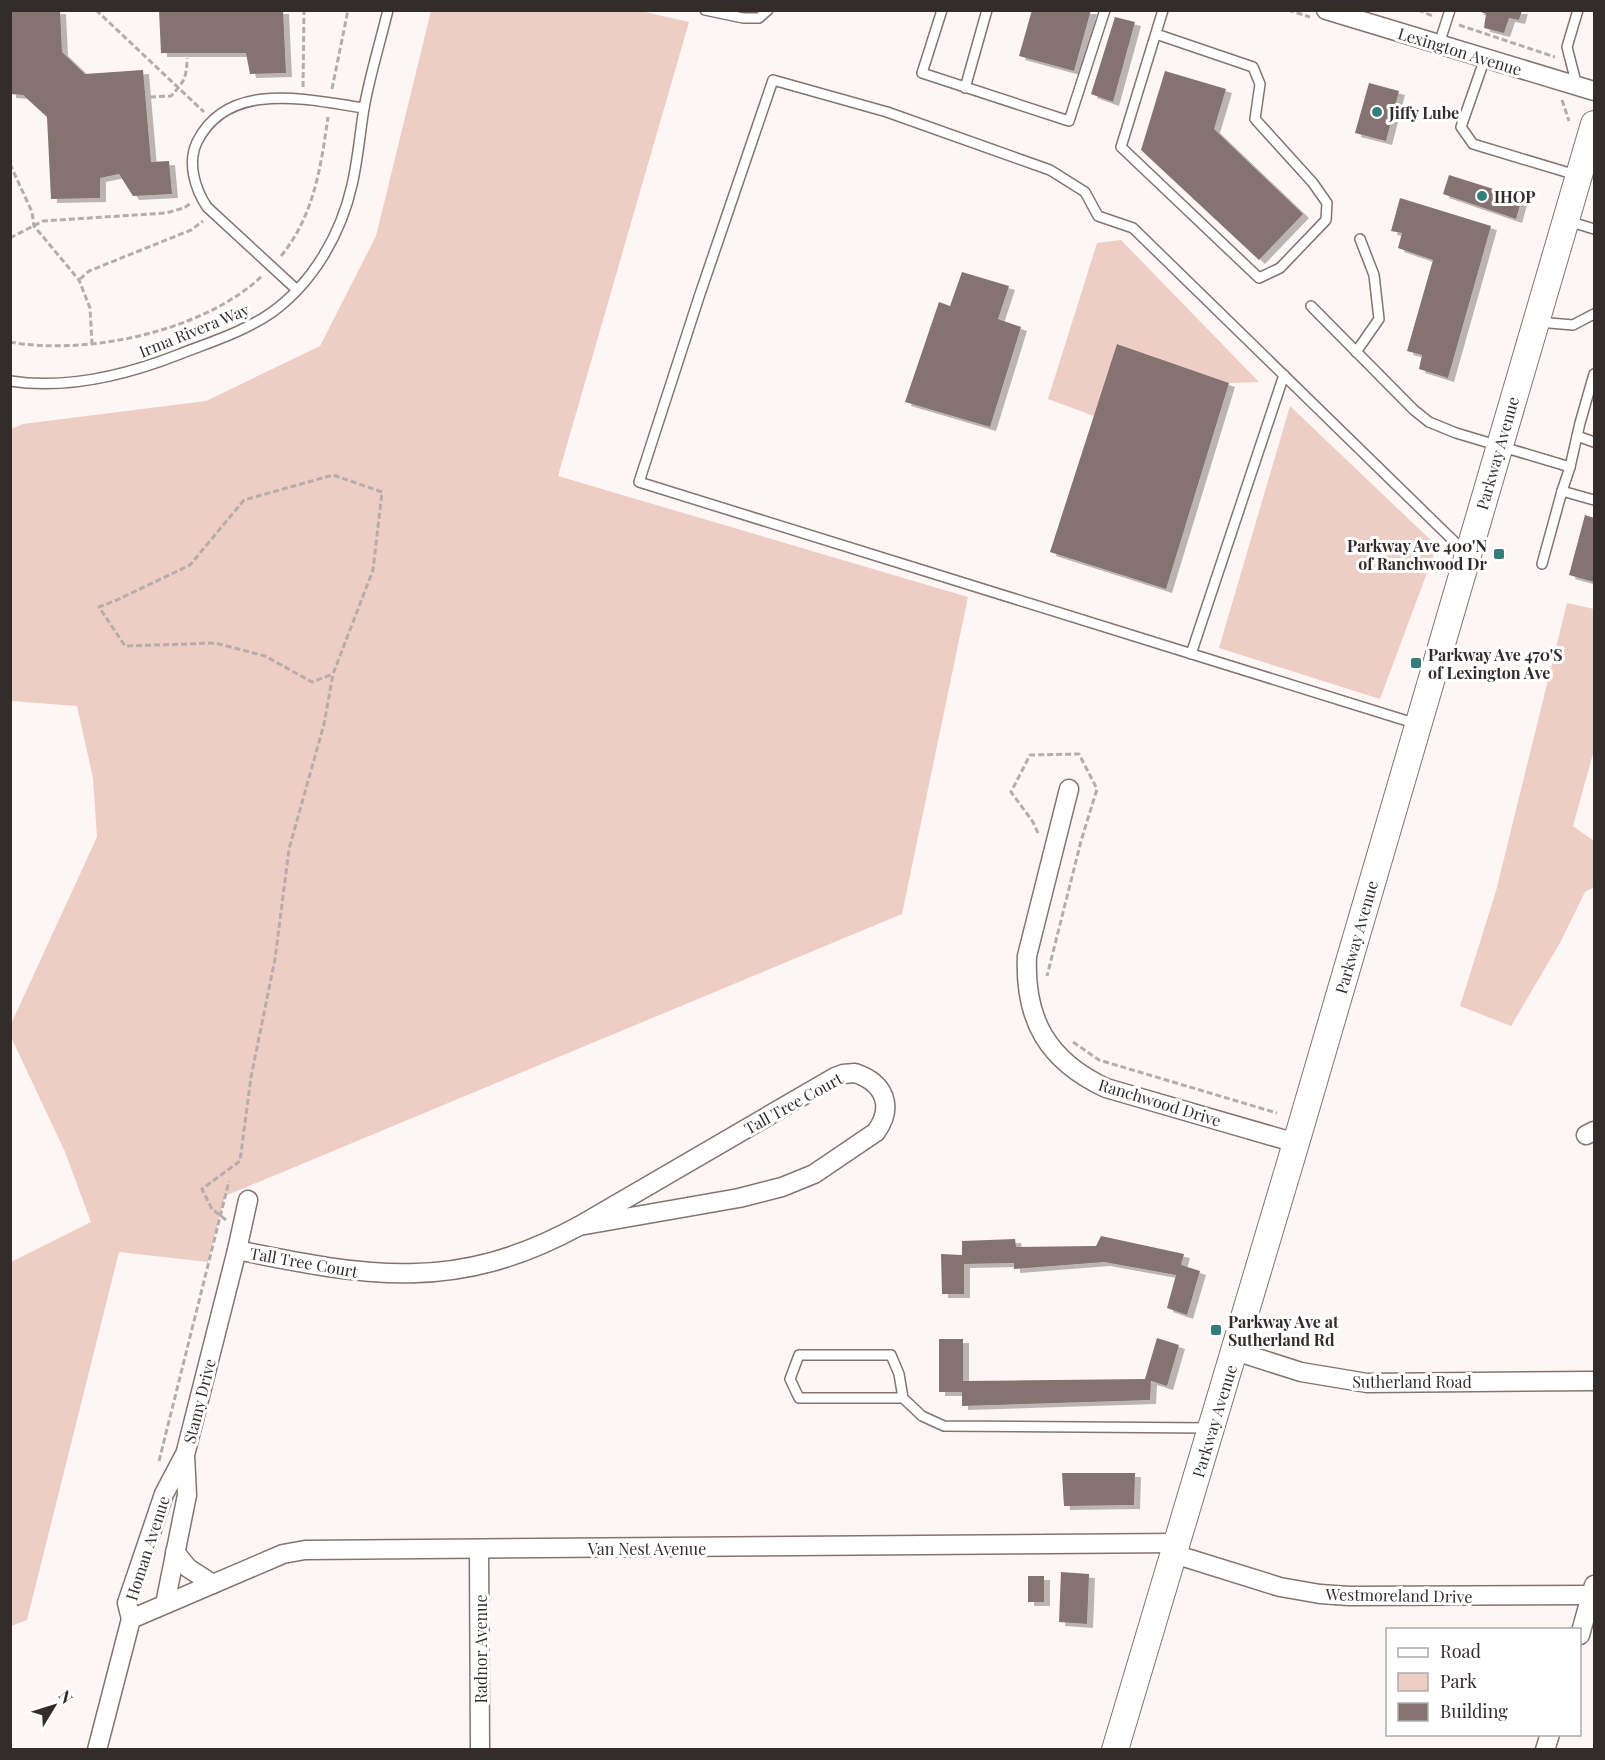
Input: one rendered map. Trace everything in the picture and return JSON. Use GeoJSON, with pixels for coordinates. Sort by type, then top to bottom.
{"type":"FeatureCollection","features":[{"type":"Feature","properties":{"kind":"main road","name":"Parkway Avenue"},"geometry":{"type":"LineString","coordinates":[[1115,1749],[1296,1143],[1594,124]]}},
{"type":"Feature","properties":{"kind":"street","name":"Lexington Avenue"},"geometry":{"type":"LineString","coordinates":[[1326,10],[1586,89]]}},
{"type":"Feature","properties":{"kind":"street","name":"Ranchwood Drive"},"geometry":{"type":"LineString","coordinates":[[1069,789],[1027,956],[1026,979],[1029,1002],[1037,1024],[1051,1047],[1068,1066],[1106,1088],[1296,1143]]}},
{"type":"Feature","properties":{"kind":"street","name":"Tall Tree Court"},"geometry":{"type":"LineString","coordinates":[[239,1241],[325,1268],[409,1275],[488,1264],[521,1254],[579,1226],[835,1077],[855,1073],[867,1077],[878,1085],[884,1098],[886,1109],[883,1122],[876,1132],[814,1174],[782,1187],[739,1198],[579,1226]]}},
{"type":"Feature","properties":{"kind":"street","name":"Stamy Drive"},"geometry":{"type":"LineString","coordinates":[[165,1604],[187,1495],[185,1455],[248,1200]]}},
{"type":"Feature","properties":{"kind":"street","name":"Sutherland Road"},"geometry":{"type":"LineString","coordinates":[[1234,1351],[1301,1372],[1367,1383],[1594,1381]]}},
{"type":"Feature","properties":{"kind":"street","name":"Homan Avenue"},"geometry":{"type":"LineString","coordinates":[[97,1749],[130,1619],[127,1603],[164,1494],[185,1455]]}},
{"type":"Feature","properties":{"kind":"street","name":"Radnor Avenue"},"geometry":{"type":"LineString","coordinates":[[479,1549],[480,1749]]}},
{"type":"Feature","properties":{"kind":"street","name":"Van Nest Avenue"},"geometry":{"type":"LineString","coordinates":[[130,1619],[292,1551],[1175,1549]]}},
{"type":"Feature","properties":{"kind":"street","name":"Westmoreland Drive"},"geometry":{"type":"LineString","coordinates":[[1175,1549],[1280,1587],[1320,1594],[1349,1596],[1593,1592]]}},
{"type":"Feature","properties":{"kind":"street"},"geometry":{"type":"LineString","coordinates":[[175,1552],[188,1568],[213,1584]]}},
{"type":"Feature","properties":{"kind":"street"},"geometry":{"type":"LineString","coordinates":[[1581,1632],[1593,1592]]}},
{"type":"Feature","properties":{"kind":"lane","name":"Irma Rivera Way"},"geometry":{"type":"LineString","coordinates":[[10,381],[87,380],[125,374],[235,333],[272,312],[297,290],[325,253],[338,230],[352,185],[364,108],[388,10]]}},
{"type":"Feature","properties":{"kind":"lane"},"geometry":{"type":"LineString","coordinates":[[705,10],[743,18],[759,18],[768,10]]}},
{"type":"Feature","properties":{"kind":"lane"},"geometry":{"type":"LineString","coordinates":[[942,10],[922,74],[1069,121],[1105,10]]}},
{"type":"Feature","properties":{"kind":"lane"},"geometry":{"type":"LineString","coordinates":[[965,88],[987,10]]}},
{"type":"Feature","properties":{"kind":"lane"},"geometry":{"type":"LineString","coordinates":[[1156,34],[1253,67],[1260,84],[1255,119],[1313,183],[1327,203],[1326,220],[1280,268],[1259,278],[1121,147],[1163,10]]}},
{"type":"Feature","properties":{"kind":"lane"},"geometry":{"type":"LineString","coordinates":[[1439,45],[1450,10]]}},
{"type":"Feature","properties":{"kind":"lane"},"geometry":{"type":"LineString","coordinates":[[1578,10],[1567,47],[1570,60],[1586,89]]}},
{"type":"Feature","properties":{"kind":"lane"},"geometry":{"type":"LineString","coordinates":[[1485,58],[1461,127],[1465,135],[1473,144],[1578,176]]}},
{"type":"Feature","properties":{"kind":"lane"},"geometry":{"type":"LineString","coordinates":[[1418,724],[639,482],[773,80],[887,112],[1050,170],[1085,192],[1098,216],[1133,228],[1468,554]]}},
{"type":"Feature","properties":{"kind":"lane"},"geometry":{"type":"LineString","coordinates":[[297,290],[214,213],[201,197],[193,172],[195,148],[204,129],[218,114],[243,104],[277,97],[364,108]]}},
{"type":"Feature","properties":{"kind":"lane"},"geometry":{"type":"LineString","coordinates":[[1566,220],[1594,230]]}},
{"type":"Feature","properties":{"kind":"lane"},"geometry":{"type":"LineString","coordinates":[[1356,352],[1378,319],[1374,275],[1360,239]]}},
{"type":"Feature","properties":{"kind":"lane"},"geometry":{"type":"LineString","coordinates":[[1311,306],[1414,410],[1429,422],[1456,433],[1570,467]]}},
{"type":"Feature","properties":{"kind":"lane"},"geometry":{"type":"LineString","coordinates":[[1536,322],[1573,325],[1594,314]]}},
{"type":"Feature","properties":{"kind":"lane"},"geometry":{"type":"LineString","coordinates":[[1542,564],[1594,374]]}},
{"type":"Feature","properties":{"kind":"lane"},"geometry":{"type":"LineString","coordinates":[[1191,654],[1284,375]]}},
{"type":"Feature","properties":{"kind":"lane"},"geometry":{"type":"LineString","coordinates":[[1576,436],[1594,442]]}},
{"type":"Feature","properties":{"kind":"lane"},"geometry":{"type":"LineString","coordinates":[[1562,491],[1594,500]]}},
{"type":"Feature","properties":{"kind":"lane"},"geometry":{"type":"LineString","coordinates":[[903,1398],[800,1398],[790,1379],[798,1355],[891,1354],[899,1374],[903,1398],[922,1416],[944,1426],[1211,1428]]}},
{"type":"Feature","properties":{"kind":"path"},"geometry":{"type":"LineString","coordinates":[[96,10],[212,120]]}},
{"type":"Feature","properties":{"kind":"path"},"geometry":{"type":"LineString","coordinates":[[302,99],[305,71],[304,10]]}},
{"type":"Feature","properties":{"kind":"path"},"geometry":{"type":"LineString","coordinates":[[1418,10],[1548,56],[1570,60]]}},
{"type":"Feature","properties":{"kind":"path"},"geometry":{"type":"LineString","coordinates":[[150,97],[171,96],[187,76],[187,58]]}},
{"type":"Feature","properties":{"kind":"path"},"geometry":{"type":"LineString","coordinates":[[10,164],[32,212],[33,226],[79,280],[90,308],[92,344]]}},
{"type":"Feature","properties":{"kind":"path"},"geometry":{"type":"LineString","coordinates":[[10,238],[43,221],[166,213],[184,208],[201,197]]}},
{"type":"Feature","properties":{"kind":"path"},"geometry":{"type":"LineString","coordinates":[[79,280],[89,271],[114,259],[191,230],[214,213]]}},
{"type":"Feature","properties":{"kind":"path"},"geometry":{"type":"LineString","coordinates":[[239,1241],[212,1209],[202,1189],[240,1161],[251,1077],[275,959],[290,849],[324,724],[333,674],[374,570],[382,492],[333,475],[244,500],[190,565],[99,607],[125,646],[215,643],[265,656],[312,682],[333,674]]}},
{"type":"Feature","properties":{"kind":"path"},"geometry":{"type":"LineString","coordinates":[[1041,841],[1034,822],[1011,792],[1030,756],[1078,754],[1097,789],[1081,841],[1045,982]]}},
{"type":"Feature","properties":{"kind":"path"},"geometry":{"type":"LineString","coordinates":[[1067,1037],[1099,1060],[1277,1113]]}},
{"type":"Feature","properties":{"kind":"green space"},"geometry":{"type":"Polygon","coordinates":[[[431,11],[641,11],[689,22],[558,476],[968,597],[902,914],[225,1196],[208,1262],[119,1252],[27,1620],[11,1626],[11,1262],[91,1222],[65,1152],[11,1037],[11,1024],[97,837],[93,778],[77,706],[11,701],[11,429],[23,424],[206,401],[320,346],[376,236],[431,11]]]}},
{"type":"Feature","properties":{"kind":"green space"},"geometry":{"type":"Polygon","coordinates":[[[1121,240],[1259,382],[1229,383],[1118,344],[1094,416],[1048,399],[1097,243],[1121,240]]]}},
{"type":"Feature","properties":{"kind":"green space"},"geometry":{"type":"Polygon","coordinates":[[[1290,406],[1437,546],[1380,699],[1219,648],[1290,406]]]}},
{"type":"Feature","properties":{"kind":"green space"},"geometry":{"type":"Polygon","coordinates":[[[1567,603],[1594,609],[1594,750],[1573,826],[1594,841],[1594,887],[1585,892],[1561,941],[1511,1026],[1460,1006],[1496,891],[1567,603]]]}},
{"type":"Feature","properties":{"kind":"building"},"geometry":{"type":"Polygon","coordinates":[[[10,10],[60,10],[62,52],[85,74],[143,70],[151,162],[169,161],[172,194],[133,196],[119,174],[100,178],[100,198],[51,199],[47,117],[23,95],[10,94],[10,10]]]}},
{"type":"Feature","properties":{"kind":"building"},"geometry":{"type":"Polygon","coordinates":[[[159,10],[283,10],[286,73],[250,74],[246,53],[161,53],[159,10]]]}},
{"type":"Feature","properties":{"kind":"building"},"geometry":{"type":"Polygon","coordinates":[[[1032,10],[1091,10],[1074,71],[1019,56],[1032,10]]]}},
{"type":"Feature","properties":{"kind":"building"},"geometry":{"type":"Polygon","coordinates":[[[1476,10],[1522,10],[1519,20],[1509,18],[1504,33],[1484,28],[1486,14],[1476,10]]]}},
{"type":"Feature","properties":{"kind":"building"},"geometry":{"type":"Polygon","coordinates":[[[1115,17],[1135,22],[1113,102],[1091,94],[1115,17]]]}},
{"type":"Feature","properties":{"kind":"building"},"geometry":{"type":"Polygon","coordinates":[[[1165,71],[1226,89],[1214,129],[1303,214],[1259,260],[1141,150],[1165,71]]]}},
{"type":"Feature","properties":{"kind":"building","name":"Jiffy Lube"},"geometry":{"type":"Polygon","coordinates":[[[1369,83],[1399,91],[1386,141],[1355,133],[1369,83]]]}},
{"type":"Feature","properties":{"kind":"building","name":"IHOP"},"geometry":{"type":"Polygon","coordinates":[[[1449,175],[1522,198],[1516,219],[1443,194],[1449,175]]]}},
{"type":"Feature","properties":{"kind":"building"},"geometry":{"type":"Polygon","coordinates":[[[1400,198],[1491,226],[1448,378],[1419,369],[1422,355],[1407,351],[1433,260],[1398,248],[1402,233],[1391,231],[1400,198]]]}},
{"type":"Feature","properties":{"kind":"building"},"geometry":{"type":"Polygon","coordinates":[[[962,272],[1009,286],[998,319],[1021,327],[990,427],[905,402],[939,302],[950,306],[962,272]]]}},
{"type":"Feature","properties":{"kind":"building"},"geometry":{"type":"Polygon","coordinates":[[[1117,344],[1229,383],[1166,589],[1050,552],[1117,344]]]}},
{"type":"Feature","properties":{"kind":"building"},"geometry":{"type":"Polygon","coordinates":[[[1585,515],[1594,518],[1594,582],[1569,575],[1585,515]]]}},
{"type":"Feature","properties":{"kind":"building"},"geometry":{"type":"Polygon","coordinates":[[[1101,1236],[1184,1254],[1181,1265],[1200,1271],[1187,1315],[1167,1308],[1176,1275],[1104,1262],[1014,1269],[1014,1263],[964,1264],[964,1294],[942,1294],[941,1254],[962,1255],[962,1241],[1015,1239],[1016,1247],[1096,1246],[1101,1236]]]}},
{"type":"Feature","properties":{"kind":"building"},"geometry":{"type":"Polygon","coordinates":[[[1157,1338],[1179,1345],[1167,1386],[1151,1381],[1150,1400],[962,1406],[962,1392],[939,1392],[939,1339],[963,1339],[963,1381],[1145,1379],[1157,1338]]]}},
{"type":"Feature","properties":{"kind":"building"},"geometry":{"type":"Polygon","coordinates":[[[1062,1473],[1135,1473],[1134,1505],[1064,1506],[1062,1473]]]}},
{"type":"Feature","properties":{"kind":"building"},"geometry":{"type":"Polygon","coordinates":[[[1061,1572],[1089,1574],[1087,1624],[1059,1622],[1061,1572]]]}},
{"type":"Feature","properties":{"kind":"building"},"geometry":{"type":"Polygon","coordinates":[[[1028,1576],[1044,1576],[1044,1602],[1028,1602],[1028,1576]]]}},
{"type":"Feature","properties":{"kind":"place","name":"Jiffy Lube"},"geometry":{"type":"Point","coordinates":[1377,112]}},
{"type":"Feature","properties":{"kind":"place","name":"IHOP"},"geometry":{"type":"Point","coordinates":[1482,196]}},
{"type":"Feature","properties":{"kind":"place","name":"Parkway Ave 400'N of Ranchwood Dr"},"geometry":{"type":"Point","coordinates":[1499,554]}},
{"type":"Feature","properties":{"kind":"place","name":"Parkway Ave 470'S of Lexington Ave"},"geometry":{"type":"Point","coordinates":[1416,663]}},
{"type":"Feature","properties":{"kind":"place","name":"Parkway Ave at Sutherland Rd"},"geometry":{"type":"Point","coordinates":[1216,1330]}}]}
